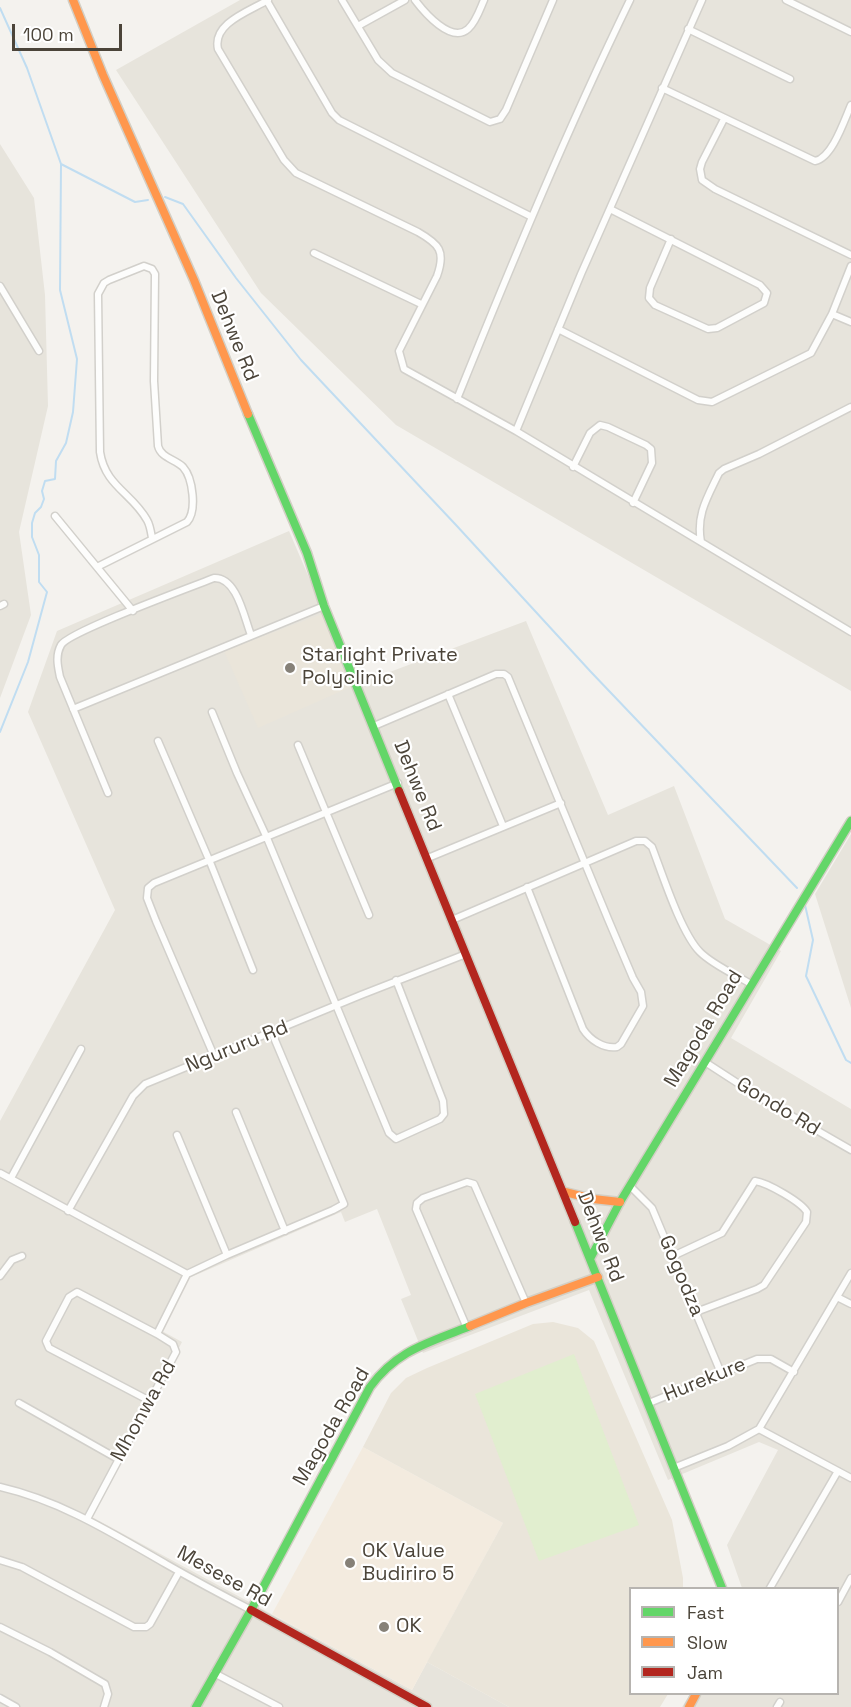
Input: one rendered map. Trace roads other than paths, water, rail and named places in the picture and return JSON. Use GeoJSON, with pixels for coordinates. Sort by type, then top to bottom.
{"type":"FeatureCollection","features":[{"type":"Feature","properties":{"kind":"street","name":"Dehwe Rd"},"geometry":{"type":"LineString","coordinates":[[73,0],[103,75],[194,280],[307,553],[324,606],[565,1192],[676,1467],[722,1587]]}},
{"type":"Feature","properties":{"kind":"street"},"geometry":{"type":"LineString","coordinates":[[342,0],[378,60],[392,73],[490,122],[500,119],[506,110],[553,0]]}},
{"type":"Feature","properties":{"kind":"street"},"geometry":{"type":"LineString","coordinates":[[358,26],[405,0]]}},
{"type":"Feature","properties":{"kind":"street"},"geometry":{"type":"LineString","coordinates":[[415,0],[432,20],[442,27],[460,33],[472,25],[484,0]]}},
{"type":"Feature","properties":{"kind":"street"},"geometry":{"type":"LineString","coordinates":[[457,399],[532,217],[600,62],[630,0]]}},
{"type":"Feature","properties":{"kind":"street"},"geometry":{"type":"LineString","coordinates":[[516,431],[558,329],[702,0]]}},
{"type":"Feature","properties":{"kind":"street"},"geometry":{"type":"LineString","coordinates":[[786,0],[851,32]]}},
{"type":"Feature","properties":{"kind":"street"},"geometry":{"type":"LineString","coordinates":[[532,217],[339,120],[332,113],[268,1],[224,26],[218,32],[216,40],[218,49],[288,166],[296,173],[436,243],[441,257],[437,276],[399,351],[402,365],[408,373],[516,431],[851,632]]}},
{"type":"Feature","properties":{"kind":"street"},"geometry":{"type":"LineString","coordinates":[[688,29],[790,79]]}},
{"type":"Feature","properties":{"kind":"street"},"geometry":{"type":"LineString","coordinates":[[663,88],[815,161],[820,160],[830,151],[851,105]]}},
{"type":"Feature","properties":{"kind":"street"},"geometry":{"type":"LineString","coordinates":[[724,119],[702,162],[700,169],[702,180],[715,189],[851,255]]}},
{"type":"Feature","properties":{"kind":"street"},"geometry":{"type":"LineString","coordinates":[[610,209],[671,240],[765,289],[767,298],[764,303],[717,328],[708,330],[655,305],[649,298],[650,288],[671,240]]}},
{"type":"Feature","properties":{"kind":"street"},"geometry":{"type":"LineString","coordinates":[[314,253],[421,304]]}},
{"type":"Feature","properties":{"kind":"street"},"geometry":{"type":"LineString","coordinates":[[97,567],[187,522],[193,513],[194,503],[184,468],[160,453],[158,446],[154,381],[155,274],[152,269],[144,266],[104,283],[98,294],[100,452],[101,462],[108,476],[147,519],[152,538]]}},
{"type":"Feature","properties":{"kind":"street"},"geometry":{"type":"LineString","coordinates":[[558,329],[698,400],[705,402],[719,400],[805,358],[816,347],[851,266]]}},
{"type":"Feature","properties":{"kind":"street"},"geometry":{"type":"LineString","coordinates":[[0,286],[39,351]]}},
{"type":"Feature","properties":{"kind":"street"},"geometry":{"type":"LineString","coordinates":[[832,314],[851,322]]}},
{"type":"Feature","properties":{"kind":"street"},"geometry":{"type":"LineString","coordinates":[[701,542],[699,518],[719,474],[724,469],[759,454],[851,407]]}},
{"type":"Feature","properties":{"kind":"street"},"geometry":{"type":"LineString","coordinates":[[573,467],[591,433],[600,425],[646,445],[651,449],[652,463],[633,503]]}},
{"type":"Feature","properties":{"kind":"street"},"geometry":{"type":"LineString","coordinates":[[55,516],[133,611]]}},
{"type":"Feature","properties":{"kind":"street"},"geometry":{"type":"LineString","coordinates":[[108,793],[57,664],[61,645],[72,636],[214,578],[229,583],[234,590],[251,635]]}},
{"type":"Feature","properties":{"kind":"street"},"geometry":{"type":"LineString","coordinates":[[73,709],[324,606]]}},
{"type":"Feature","properties":{"kind":"street"},"geometry":{"type":"LineString","coordinates":[[374,726],[496,674],[504,674],[508,677],[643,998],[643,1006],[638,1017],[617,1047],[606,1047],[592,1039],[583,1029],[527,887]]}},
{"type":"Feature","properties":{"kind":"street"},"geometry":{"type":"LineString","coordinates":[[448,694],[503,826]]}},
{"type":"Feature","properties":{"kind":"street"},"geometry":{"type":"LineString","coordinates":[[212,712],[393,1138],[440,1119],[444,1109],[443,1101],[396,981]]}},
{"type":"Feature","properties":{"kind":"street"},"geometry":{"type":"LineString","coordinates":[[158,741],[253,970]]}},
{"type":"Feature","properties":{"kind":"street"},"geometry":{"type":"LineString","coordinates":[[298,745],[369,915]]}},
{"type":"Feature","properties":{"kind":"street"},"geometry":{"type":"LineString","coordinates":[[214,1056],[156,921],[146,892],[148,888],[154,883],[210,862],[398,783]]}},
{"type":"Feature","properties":{"kind":"street"},"geometry":{"type":"LineString","coordinates":[[428,858],[561,803]]}},
{"type":"Feature","properties":{"kind":"street","name":"Magoda Road"},"geometry":{"type":"LineString","coordinates":[[591,1257],[620,1202],[750,984],[851,821]]}},
{"type":"Feature","properties":{"kind":"street"},"geometry":{"type":"LineString","coordinates":[[452,920],[641,840],[652,847],[686,932],[694,945],[702,954],[750,984]]}},
{"type":"Feature","properties":{"kind":"street","name":"Ngururu Rd"},"geometry":{"type":"LineString","coordinates":[[68,1211],[139,1089],[147,1083],[466,954]]}},
{"type":"Feature","properties":{"kind":"street"},"geometry":{"type":"LineString","coordinates":[[0,1173],[187,1274],[341,1206],[344,1200],[272,1033]]}},
{"type":"Feature","properties":{"kind":"street"},"geometry":{"type":"LineString","coordinates":[[11,1178],[81,1049]]}},
{"type":"Feature","properties":{"kind":"street","name":"Gondo Rd"},"geometry":{"type":"LineString","coordinates":[[705,1062],[851,1150]]}},
{"type":"Feature","properties":{"kind":"street"},"geometry":{"type":"LineString","coordinates":[[236,1112],[285,1231]]}},
{"type":"Feature","properties":{"kind":"street"},"geometry":{"type":"LineString","coordinates":[[177,1135],[227,1255]]}},
{"type":"Feature","properties":{"kind":"street"},"geometry":{"type":"LineString","coordinates":[[673,1256],[722,1233],[755,1181],[764,1183],[802,1205],[807,1212],[806,1222],[764,1285],[696,1312]]}},
{"type":"Feature","properties":{"kind":"street"},"geometry":{"type":"LineString","coordinates":[[467,1328],[416,1209],[417,1203],[423,1198],[467,1182],[474,1184],[526,1303]]}},
{"type":"Feature","properties":{"kind":"street","name":"Gogodza"},"geometry":{"type":"LineString","coordinates":[[630,1186],[652,1208],[721,1372]]}},
{"type":"Feature","properties":{"kind":"street"},"geometry":{"type":"LineString","coordinates":[[565,1192],[593,1199],[620,1202]]}},
{"type":"Feature","properties":{"kind":"street"},"geometry":{"type":"LineString","coordinates":[[0,1276],[12,1260],[22,1256]]}},
{"type":"Feature","properties":{"kind":"street"},"geometry":{"type":"LineString","coordinates":[[676,1467],[728,1446],[759,1430],[851,1273]]}},
{"type":"Feature","properties":{"kind":"street","name":"Mhonwa Rd"},"geometry":{"type":"LineString","coordinates":[[87,1519],[177,1352],[173,1344],[156,1334],[187,1274]]}},
{"type":"Feature","properties":{"kind":"street","name":"Magoda Road"},"geometry":{"type":"LineString","coordinates":[[196,1707],[251,1610],[370,1387],[381,1372],[405,1353],[526,1303],[598,1277]]}},
{"type":"Feature","properties":{"kind":"street"},"geometry":{"type":"LineString","coordinates":[[150,1401],[49,1348],[46,1341],[69,1297],[77,1292],[156,1334]]}},
{"type":"Feature","properties":{"kind":"street"},"geometry":{"type":"LineString","coordinates":[[837,1297],[851,1304]]}},
{"type":"Feature","properties":{"kind":"street","name":"Hurekure"},"geometry":{"type":"LineString","coordinates":[[649,1403],[721,1372],[762,1358],[771,1359],[794,1372]]}},
{"type":"Feature","properties":{"kind":"street"},"geometry":{"type":"LineString","coordinates":[[19,1403],[118,1459]]}},
{"type":"Feature","properties":{"kind":"street"},"geometry":{"type":"LineString","coordinates":[[759,1430],[851,1478]]}},
{"type":"Feature","properties":{"kind":"street"},"geometry":{"type":"LineString","coordinates":[[771,1587],[838,1471]]}},
{"type":"Feature","properties":{"kind":"street","name":"Mesese Rd"},"geometry":{"type":"LineString","coordinates":[[0,1486],[37,1497],[87,1519],[179,1572],[427,1707]]}},
{"type":"Feature","properties":{"kind":"street"},"geometry":{"type":"LineString","coordinates":[[0,1560],[22,1567],[138,1628],[150,1624],[179,1572]]}},
{"type":"Feature","properties":{"kind":"street"},"geometry":{"type":"LineString","coordinates":[[839,1599],[851,1578]]}},
{"type":"Feature","properties":{"kind":"street"},"geometry":{"type":"LineString","coordinates":[[0,1627],[50,1652],[105,1684],[108,1694],[104,1707]]}},
{"type":"Feature","properties":{"kind":"street"},"geometry":{"type":"LineString","coordinates":[[214,1673],[279,1707]]}},
{"type":"Feature","properties":{"kind":"street"},"geometry":{"type":"LineString","coordinates":[[0,1698],[16,1707]]}},
{"type":"Feature","properties":{"kind":"waterway"},"geometry":{"type":"LineString","coordinates":[[0,8],[27,68],[61,164],[60,290],[77,359],[73,412],[66,443],[56,461],[55,479],[45,481],[42,491],[44,499],[32,523],[32,537],[39,555],[39,582],[47,592],[28,662],[0,732]]}},
{"type":"Feature","properties":{"kind":"waterway"},"geometry":{"type":"LineString","coordinates":[[61,164],[135,202],[148,200]]}},
{"type":"Feature","properties":{"kind":"waterway"},"geometry":{"type":"LineString","coordinates":[[165,197],[183,204],[236,278],[301,360],[591,672],[797,888]]}},
{"type":"Feature","properties":{"kind":"waterway"},"geometry":{"type":"LineString","coordinates":[[805,905],[813,940],[806,976],[846,1060],[851,1063]]}},
{"type":"Feature","properties":{"kind":"place","name":"Starlight Private Polyclinic"},"geometry":{"type":"Point","coordinates":[290,668]}},
{"type":"Feature","properties":{"kind":"place","name":"OK Value Budiriro 5"},"geometry":{"type":"Point","coordinates":[350,1563]}},
{"type":"Feature","properties":{"kind":"place","name":"OK"},"geometry":{"type":"Point","coordinates":[384,1627]}}]}
